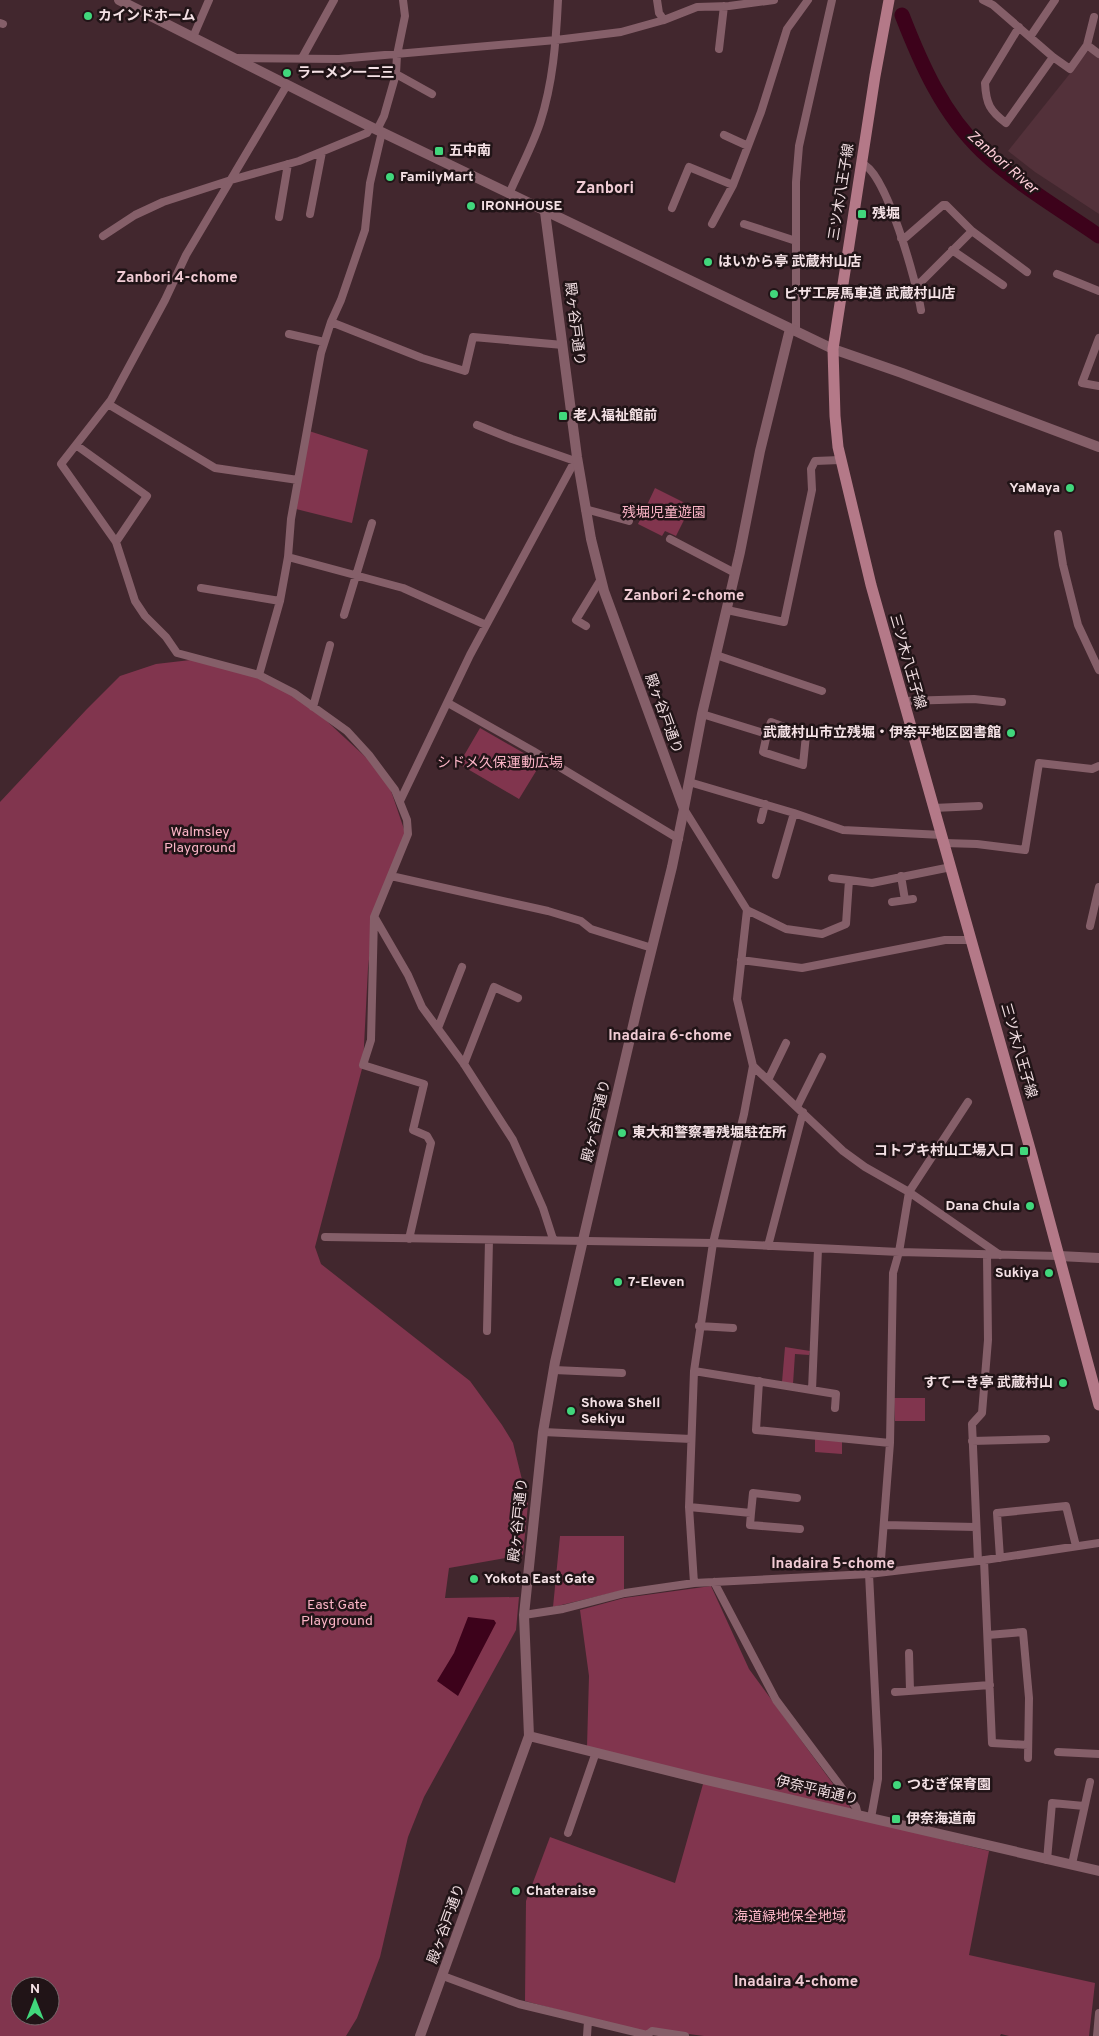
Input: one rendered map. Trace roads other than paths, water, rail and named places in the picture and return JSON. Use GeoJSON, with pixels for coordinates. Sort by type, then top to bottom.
{"type":"FeatureCollection","features":[{"type":"Feature","properties":{"kind":"main road","name":"三ツ木八王子線"},"geometry":{"type":"LineString","coordinates":[[886,0],[833,349],[835,416],[840,460],[870,585],[951,867],[1099,1405]]}},
{"type":"Feature","properties":{"kind":"street"},"geometry":{"type":"LineString","coordinates":[[119,0],[377,130],[833,349],[1099,447]]}},
{"type":"Feature","properties":{"kind":"street"},"geometry":{"type":"LineString","coordinates":[[193,37],[209,0]]}},
{"type":"Feature","properties":{"kind":"street"},"geometry":{"type":"LineString","coordinates":[[302,58],[334,0]]}},
{"type":"Feature","properties":{"kind":"street"},"geometry":{"type":"LineString","coordinates":[[259,675],[280,601],[288,557],[290,526],[324,342],[365,230],[377,130],[384,116],[396,74],[397,55],[405,16],[404,0]]}},
{"type":"Feature","properties":{"kind":"street"},"geometry":{"type":"LineString","coordinates":[[509,194],[540,123],[552,79],[558,0]]}},
{"type":"Feature","properties":{"kind":"street"},"geometry":{"type":"LineString","coordinates":[[657,0],[659,13],[664,20]]}},
{"type":"Feature","properties":{"kind":"street"},"geometry":{"type":"LineString","coordinates":[[236,58],[339,58],[397,55],[556,40],[621,32],[664,20],[697,7],[774,0]]}},
{"type":"Feature","properties":{"kind":"street"},"geometry":{"type":"LineString","coordinates":[[712,224],[733,184],[748,146],[774,73],[786,29],[808,0]]}},
{"type":"Feature","properties":{"kind":"street"},"geometry":{"type":"LineString","coordinates":[[832,0],[799,146],[796,182],[793,330],[760,451],[735,573],[702,714],[684,809],[746,910],[786,929],[822,934],[846,924],[849,880]]}},
{"type":"Feature","properties":{"kind":"street"},"geometry":{"type":"LineString","coordinates":[[984,0],[993,5],[1053,57],[1070,69],[1087,45],[1094,17]]}},
{"type":"Feature","properties":{"kind":"street"},"geometry":{"type":"LineString","coordinates":[[1030,37],[1055,0]]}},
{"type":"Feature","properties":{"kind":"street"},"geometry":{"type":"LineString","coordinates":[[719,49],[724,6]]}},
{"type":"Feature","properties":{"kind":"street"},"geometry":{"type":"LineString","coordinates":[[1019,27],[985,83],[991,111],[994,115],[1006,123],[1053,57]]}},
{"type":"Feature","properties":{"kind":"street"},"geometry":{"type":"LineString","coordinates":[[1087,45],[1099,54]]}},
{"type":"Feature","properties":{"kind":"street"},"geometry":{"type":"LineString","coordinates":[[396,74],[432,94]]}},
{"type":"Feature","properties":{"kind":"street"},"geometry":{"type":"LineString","coordinates":[[287,85],[186,255],[165,300],[108,404],[61,464],[116,542],[135,601],[145,616],[166,637],[177,652],[259,675],[294,694],[347,732],[359,743],[386,776],[400,801],[407,820],[408,834],[374,917],[371,1040],[363,1065],[424,1084],[412,1130],[428,1136],[431,1143],[409,1238]]}},
{"type":"Feature","properties":{"kind":"street"},"geometry":{"type":"LineString","coordinates":[[103,236],[135,215],[163,202],[288,164],[377,130]]}},
{"type":"Feature","properties":{"kind":"street"},"geometry":{"type":"LineString","coordinates":[[724,135],[748,146]]}},
{"type":"Feature","properties":{"kind":"street"},"geometry":{"type":"LineString","coordinates":[[310,214],[322,152]]}},
{"type":"Feature","properties":{"kind":"street"},"geometry":{"type":"LineString","coordinates":[[279,217],[288,164]]}},
{"type":"Feature","properties":{"kind":"street"},"geometry":{"type":"LineString","coordinates":[[862,164],[871,168],[887,198],[916,284],[921,310]]}},
{"type":"Feature","properties":{"kind":"street"},"geometry":{"type":"LineString","coordinates":[[672,208],[689,167],[733,184]]}},
{"type":"Feature","properties":{"kind":"street"},"geometry":{"type":"LineString","coordinates":[[901,238],[905,238],[943,205],[946,205],[972,231],[1027,272]]}},
{"type":"Feature","properties":{"kind":"street","name":"殿ヶ谷戸通り"},"geometry":{"type":"LineString","coordinates":[[420,2036],[529,1736],[524,1615],[543,1432],[554,1370],[583,1240],[679,839],[684,809],[601,579],[576,459],[545,212]]}},
{"type":"Feature","properties":{"kind":"street"},"geometry":{"type":"LineString","coordinates":[[744,224],[796,241]]}},
{"type":"Feature","properties":{"kind":"street"},"geometry":{"type":"LineString","coordinates":[[916,284],[921,282],[972,231]]}},
{"type":"Feature","properties":{"kind":"street"},"geometry":{"type":"LineString","coordinates":[[952,250],[1003,285]]}},
{"type":"Feature","properties":{"kind":"street"},"geometry":{"type":"LineString","coordinates":[[1056,274],[1099,291]]}},
{"type":"Feature","properties":{"kind":"street"},"geometry":{"type":"LineString","coordinates":[[331,322],[422,358],[465,371],[473,337],[563,345]]}},
{"type":"Feature","properties":{"kind":"street"},"geometry":{"type":"LineString","coordinates":[[289,334],[324,342]]}},
{"type":"Feature","properties":{"kind":"street"},"geometry":{"type":"LineString","coordinates":[[1099,338],[1082,383],[1099,386]]}},
{"type":"Feature","properties":{"kind":"street"},"geometry":{"type":"LineString","coordinates":[[108,404],[215,468],[298,480]]}},
{"type":"Feature","properties":{"kind":"street"},"geometry":{"type":"LineString","coordinates":[[400,801],[486,625],[576,459],[512,439],[477,425]]}},
{"type":"Feature","properties":{"kind":"street"},"geometry":{"type":"LineString","coordinates":[[76,445],[147,496],[116,542]]}},
{"type":"Feature","properties":{"kind":"street"},"geometry":{"type":"LineString","coordinates":[[726,610],[784,622],[812,490],[811,469],[815,462],[840,460]]}},
{"type":"Feature","properties":{"kind":"street"},"geometry":{"type":"LineString","coordinates":[[585,509],[629,521]]}},
{"type":"Feature","properties":{"kind":"street"},"geometry":{"type":"LineString","coordinates":[[344,615],[372,523]]}},
{"type":"Feature","properties":{"kind":"street"},"geometry":{"type":"LineString","coordinates":[[1058,534],[1063,565],[1078,626],[1099,670]]}},
{"type":"Feature","properties":{"kind":"street"},"geometry":{"type":"LineString","coordinates":[[670,539],[735,573]]}},
{"type":"Feature","properties":{"kind":"street"},"geometry":{"type":"LineString","coordinates":[[288,557],[403,588],[486,625]]}},
{"type":"Feature","properties":{"kind":"street"},"geometry":{"type":"LineString","coordinates":[[586,626],[576,620],[601,579]]}},
{"type":"Feature","properties":{"kind":"street"},"geometry":{"type":"LineString","coordinates":[[201,588],[280,601]]}},
{"type":"Feature","properties":{"kind":"street"},"geometry":{"type":"LineString","coordinates":[[313,707],[330,645]]}},
{"type":"Feature","properties":{"kind":"street"},"geometry":{"type":"LineString","coordinates":[[716,655],[822,691]]}},
{"type":"Feature","properties":{"kind":"street"},"geometry":{"type":"LineString","coordinates":[[903,701],[974,700],[1002,702]]}},
{"type":"Feature","properties":{"kind":"street"},"geometry":{"type":"LineString","coordinates":[[448,703],[679,839]]}},
{"type":"Feature","properties":{"kind":"street"},"geometry":{"type":"LineString","coordinates":[[702,714],[767,734]]}},
{"type":"Feature","properties":{"kind":"street"},"geometry":{"type":"LineString","coordinates":[[771,722],[806,734],[803,765],[763,752],[767,734],[771,722]]}},
{"type":"Feature","properties":{"kind":"street"},"geometry":{"type":"LineString","coordinates":[[689,782],[794,813],[843,830],[943,839],[1025,850],[1039,763],[1092,769],[1099,766]]}},
{"type":"Feature","properties":{"kind":"street"},"geometry":{"type":"LineString","coordinates":[[761,820],[765,804]]}},
{"type":"Feature","properties":{"kind":"street"},"geometry":{"type":"LineString","coordinates":[[933,808],[979,806]]}},
{"type":"Feature","properties":{"kind":"street"},"geometry":{"type":"LineString","coordinates":[[776,875],[794,813]]}},
{"type":"Feature","properties":{"kind":"street"},"geometry":{"type":"LineString","coordinates":[[832,878],[872,882],[951,867]]}},
{"type":"Feature","properties":{"kind":"street"},"geometry":{"type":"LineString","coordinates":[[391,876],[548,911],[581,921],[591,928],[652,948]]}},
{"type":"Feature","properties":{"kind":"street"},"geometry":{"type":"LineString","coordinates":[[901,876],[905,900]]}},
{"type":"Feature","properties":{"kind":"street"},"geometry":{"type":"LineString","coordinates":[[1090,926],[1099,887]]}},
{"type":"Feature","properties":{"kind":"street"},"geometry":{"type":"LineString","coordinates":[[892,902],[913,898]]}},
{"type":"Feature","properties":{"kind":"street"},"geometry":{"type":"LineString","coordinates":[[694,1582],[689,1507],[694,1371],[699,1326],[713,1243],[744,1114],[753,1066],[737,999],[746,910]]}},
{"type":"Feature","properties":{"kind":"street"},"geometry":{"type":"LineString","coordinates":[[374,917],[408,976],[422,1007],[464,1064],[512,1140],[543,1208],[553,1239]]}},
{"type":"Feature","properties":{"kind":"street"},"geometry":{"type":"LineString","coordinates":[[741,960],[802,968],[946,940],[971,940]]}},
{"type":"Feature","properties":{"kind":"street"},"geometry":{"type":"LineString","coordinates":[[438,1028],[462,967]]}},
{"type":"Feature","properties":{"kind":"street"},"geometry":{"type":"LineString","coordinates":[[464,1064],[494,987],[518,998]]}},
{"type":"Feature","properties":{"kind":"street"},"geometry":{"type":"LineString","coordinates":[[768,1080],[786,1043]]}},
{"type":"Feature","properties":{"kind":"street"},"geometry":{"type":"LineString","coordinates":[[768,1246],[800,1109],[822,1057]]}},
{"type":"Feature","properties":{"kind":"street"},"geometry":{"type":"LineString","coordinates":[[753,1066],[843,1151],[909,1192],[1002,1256]]}},
{"type":"Feature","properties":{"kind":"street"},"geometry":{"type":"LineString","coordinates":[[880,1572],[890,1443],[893,1273],[899,1252],[909,1192],[968,1102]]}},
{"type":"Feature","properties":{"kind":"street"},"geometry":{"type":"LineString","coordinates":[[325,1237],[489,1240],[553,1239],[713,1243],[818,1249],[1099,1258]]}},
{"type":"Feature","properties":{"kind":"street"},"geometry":{"type":"LineString","coordinates":[[487,1330],[489,1240]]}},
{"type":"Feature","properties":{"kind":"street"},"geometry":{"type":"LineString","coordinates":[[812,1390],[818,1249]]}},
{"type":"Feature","properties":{"kind":"street"},"geometry":{"type":"LineString","coordinates":[[987,1255],[988,1340],[984,1394],[982,1413],[972,1424],[972,1441],[976,1527],[988,1635],[992,1743],[1028,1745]]}},
{"type":"Feature","properties":{"kind":"street"},"geometry":{"type":"LineString","coordinates":[[699,1326],[733,1328]]}},
{"type":"Feature","properties":{"kind":"street"},"geometry":{"type":"LineString","coordinates":[[554,1370],[622,1373]]}},
{"type":"Feature","properties":{"kind":"street"},"geometry":{"type":"LineString","coordinates":[[694,1371],[836,1394],[835,1408]]}},
{"type":"Feature","properties":{"kind":"street"},"geometry":{"type":"LineString","coordinates":[[759,1381],[756,1430],[890,1443]]}},
{"type":"Feature","properties":{"kind":"street"},"geometry":{"type":"LineString","coordinates":[[543,1432],[691,1439]]}},
{"type":"Feature","properties":{"kind":"street"},"geometry":{"type":"LineString","coordinates":[[972,1441],[1046,1439]]}},
{"type":"Feature","properties":{"kind":"street"},"geometry":{"type":"LineString","coordinates":[[797,1498],[753,1493],[750,1525],[800,1529]]}},
{"type":"Feature","properties":{"kind":"street"},"geometry":{"type":"LineString","coordinates":[[1000,1558],[997,1513],[1066,1506],[1076,1546]]}},
{"type":"Feature","properties":{"kind":"street"},"geometry":{"type":"LineString","coordinates":[[689,1507],[751,1513]]}},
{"type":"Feature","properties":{"kind":"street"},"geometry":{"type":"LineString","coordinates":[[884,1525],[976,1527]]}},
{"type":"Feature","properties":{"kind":"street"},"geometry":{"type":"LineString","coordinates":[[524,1615],[563,1609],[625,1593],[694,1582],[869,1574],[1000,1558],[1099,1543]]}},
{"type":"Feature","properties":{"kind":"street"},"geometry":{"type":"LineString","coordinates":[[869,1574],[878,1751],[878,1779],[871,1818]]}},
{"type":"Feature","properties":{"kind":"street"},"geometry":{"type":"LineString","coordinates":[[714,1582],[776,1700],[856,1807],[858,1815]]}},
{"type":"Feature","properties":{"kind":"street"},"geometry":{"type":"LineString","coordinates":[[988,1635],[1023,1632],[1029,1698],[1028,1758]]}},
{"type":"Feature","properties":{"kind":"street"},"geometry":{"type":"LineString","coordinates":[[908,1653],[910,1691]]}},
{"type":"Feature","properties":{"kind":"street"},"geometry":{"type":"LineString","coordinates":[[895,1692],[990,1685]]}},
{"type":"Feature","properties":{"kind":"street","name":"伊奈平南通り"},"geometry":{"type":"LineString","coordinates":[[529,1736],[1099,1871]]}},
{"type":"Feature","properties":{"kind":"street"},"geometry":{"type":"LineString","coordinates":[[568,1833],[596,1752]]}},
{"type":"Feature","properties":{"kind":"street"},"geometry":{"type":"LineString","coordinates":[[1058,1752],[1099,1754]]}},
{"type":"Feature","properties":{"kind":"street"},"geometry":{"type":"LineString","coordinates":[[1072,1864],[1090,1782]]}},
{"type":"Feature","properties":{"kind":"street"},"geometry":{"type":"LineString","coordinates":[[1047,1860],[1052,1803],[1084,1806]]}},
{"type":"Feature","properties":{"kind":"street"},"geometry":{"type":"LineString","coordinates":[[443,1976],[519,2004],[633,2034],[647,2035],[652,2031],[685,2036]]}},
{"type":"Feature","properties":{"kind":"street"},"geometry":{"type":"LineString","coordinates":[[1097,2036],[1099,2013]]}},
{"type":"Feature","properties":{"kind":"street"},"geometry":{"type":"LineString","coordinates":[[587,2036],[588,2021]]}},
{"type":"Feature","properties":{"kind":"waterway","name":"Zanbori River"},"geometry":{"type":"LineString","coordinates":[[902,15],[934,88],[968,137],[995,163],[1039,196],[1099,236]]}},
{"type":"Feature","properties":{"kind":"place","name":"カインドホーム"},"geometry":{"type":"Point","coordinates":[88,16]}},
{"type":"Feature","properties":{"kind":"place","name":"ラーメン一二三"},"geometry":{"type":"Point","coordinates":[287,73]}},
{"type":"Feature","properties":{"kind":"place","name":"五中南"},"geometry":{"type":"Point","coordinates":[439,151]}},
{"type":"Feature","properties":{"kind":"place","name":"FamilyMart"},"geometry":{"type":"Point","coordinates":[390,177]}},
{"type":"Feature","properties":{"kind":"place","name":"IRONHOUSE"},"geometry":{"type":"Point","coordinates":[471,206]}},
{"type":"Feature","properties":{"kind":"place","name":"残堀"},"geometry":{"type":"Point","coordinates":[862,214]}},
{"type":"Feature","properties":{"kind":"place","name":"はいから亭 武蔵村山店"},"geometry":{"type":"Point","coordinates":[708,262]}},
{"type":"Feature","properties":{"kind":"place","name":"ピザ工房馬車道 武蔵村山店"},"geometry":{"type":"Point","coordinates":[774,294]}},
{"type":"Feature","properties":{"kind":"place","name":"老人福祉館前"},"geometry":{"type":"Point","coordinates":[563,416]}},
{"type":"Feature","properties":{"kind":"place","name":"YaMaya"},"geometry":{"type":"Point","coordinates":[1070,488]}},
{"type":"Feature","properties":{"kind":"place","name":"武蔵村山市立残堀・伊奈平地区図書館"},"geometry":{"type":"Point","coordinates":[1011,733]}},
{"type":"Feature","properties":{"kind":"place","name":"東大和警察署残堀駐在所"},"geometry":{"type":"Point","coordinates":[622,1133]}},
{"type":"Feature","properties":{"kind":"place","name":"コトブキ村山工場入口"},"geometry":{"type":"Point","coordinates":[1024,1151]}},
{"type":"Feature","properties":{"kind":"place","name":"Dana Chula"},"geometry":{"type":"Point","coordinates":[1030,1206]}},
{"type":"Feature","properties":{"kind":"place","name":"Sukiya"},"geometry":{"type":"Point","coordinates":[1049,1273]}},
{"type":"Feature","properties":{"kind":"place","name":"7-Eleven"},"geometry":{"type":"Point","coordinates":[618,1282]}},
{"type":"Feature","properties":{"kind":"place","name":"すてーき亭 武蔵村山"},"geometry":{"type":"Point","coordinates":[1063,1383]}},
{"type":"Feature","properties":{"kind":"place","name":"Showa Shell Sekiyu"},"geometry":{"type":"Point","coordinates":[571,1411]}},
{"type":"Feature","properties":{"kind":"place","name":"Yokota East Gate"},"geometry":{"type":"Point","coordinates":[474,1579]}},
{"type":"Feature","properties":{"kind":"place","name":"つむぎ保育園"},"geometry":{"type":"Point","coordinates":[897,1785]}},
{"type":"Feature","properties":{"kind":"place","name":"伊奈海道南"},"geometry":{"type":"Point","coordinates":[896,1819]}},
{"type":"Feature","properties":{"kind":"place","name":"Chateraise"},"geometry":{"type":"Point","coordinates":[516,1891]}},
{"type":"Feature","properties":{"kind":"district","name":"Zanbori"},"geometry":{"type":"Point","coordinates":[605,189]}},
{"type":"Feature","properties":{"kind":"district","name":"Zanbori 4-chome"},"geometry":{"type":"Point","coordinates":[177,278]}},
{"type":"Feature","properties":{"kind":"district","name":"Zanbori 2-chome"},"geometry":{"type":"Point","coordinates":[684,596]}},
{"type":"Feature","properties":{"kind":"district","name":"Inadaira 6-chome"},"geometry":{"type":"Point","coordinates":[670,1036]}},
{"type":"Feature","properties":{"kind":"district","name":"Inadaira 5-chome"},"geometry":{"type":"Point","coordinates":[833,1564]}},
{"type":"Feature","properties":{"kind":"district","name":"Inadaira 4-chome"},"geometry":{"type":"Point","coordinates":[796,1982]}},
{"type":"Feature","properties":{"kind":"park label","name":"残堀児童遊園"},"geometry":{"type":"Point","coordinates":[664,513]}},
{"type":"Feature","properties":{"kind":"park label","name":"シドメ久保運動広場"},"geometry":{"type":"Point","coordinates":[500,763]}},
{"type":"Feature","properties":{"kind":"park label","name":"Walmsley Playground"},"geometry":{"type":"Point","coordinates":[200,840]}},
{"type":"Feature","properties":{"kind":"park label","name":"East Gate Playground"},"geometry":{"type":"Point","coordinates":[337,1614]}},
{"type":"Feature","properties":{"kind":"park label","name":"海道緑地保全地域"},"geometry":{"type":"Point","coordinates":[790,1917]}}]}
